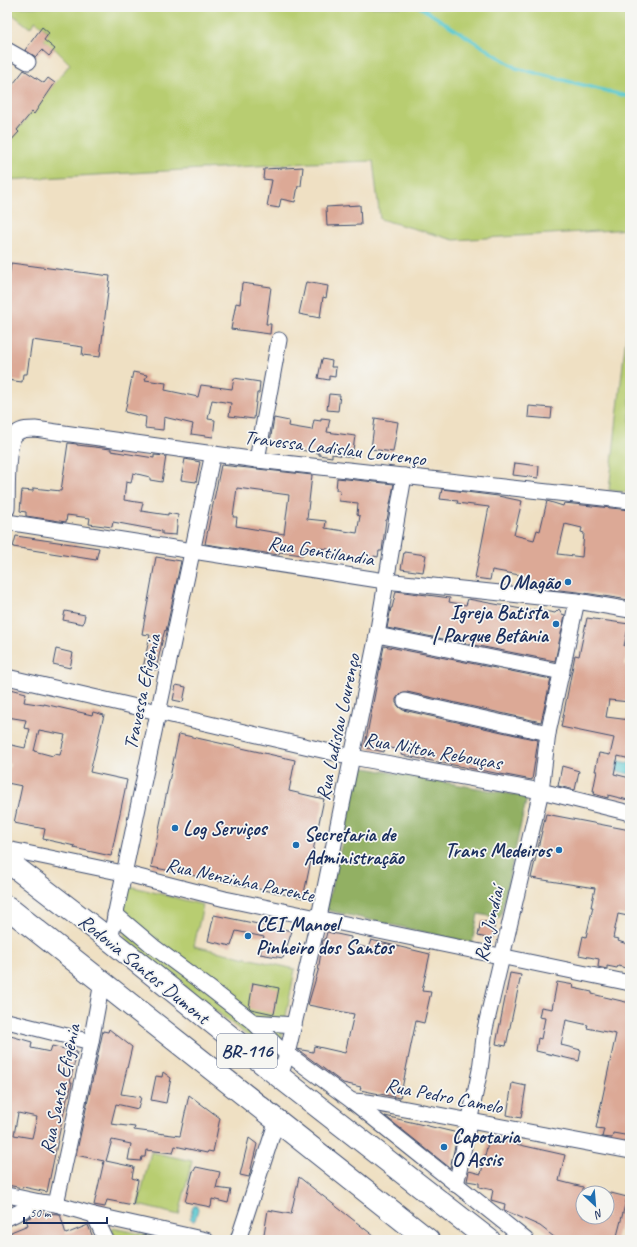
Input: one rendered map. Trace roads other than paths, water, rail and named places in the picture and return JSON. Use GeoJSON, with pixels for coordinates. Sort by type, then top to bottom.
{"type":"FeatureCollection","features":[{"type":"Feature","properties":{"kind":"highway","name":"Rodovia Santos Dumont"},"geometry":{"type":"LineString","coordinates":[[7,861],[110,940],[280,1077],[489,1240]]}},
{"type":"Feature","properties":{"kind":"highway","name":"Rodovia Santos Dumont"},"geometry":{"type":"LineString","coordinates":[[7,907],[277,1120],[420,1238]]}},
{"type":"Feature","properties":{"kind":"street"},"geometry":{"type":"LineString","coordinates":[[7,50],[28,62]]}},
{"type":"Feature","properties":{"kind":"street"},"geometry":{"type":"LineString","coordinates":[[257,460],[279,340]]}},
{"type":"Feature","properties":{"kind":"street","name":"Travessa Ladislau Lourenço"},"geometry":{"type":"LineString","coordinates":[[7,509],[8,458],[13,437],[24,429],[35,429],[257,460],[630,501]]}},
{"type":"Feature","properties":{"kind":"street","name":"Travessa Efigênia"},"geometry":{"type":"LineString","coordinates":[[110,940],[123,874],[194,551],[213,453]]}},
{"type":"Feature","properties":{"kind":"street","name":"Rua Ladislau Lourenço"},"geometry":{"type":"LineString","coordinates":[[280,1077],[287,1054],[319,918],[377,635],[404,476]]}},
{"type":"Feature","properties":{"kind":"street","name":"Rua Gentilandia"},"geometry":{"type":"LineString","coordinates":[[7,522],[385,581],[577,601],[630,610]]}},
{"type":"Feature","properties":{"kind":"street","name":"Rua Jundiaí"},"geometry":{"type":"LineString","coordinates":[[456,1185],[480,1070],[485,1029],[541,791],[548,733],[577,601]]}},
{"type":"Feature","properties":{"kind":"street"},"geometry":{"type":"LineString","coordinates":[[377,635],[562,672]]}},
{"type":"Feature","properties":{"kind":"street","name":"Rua Nilton Rebouças"},"geometry":{"type":"LineString","coordinates":[[7,677],[352,757],[541,791],[630,813]]}},
{"type":"Feature","properties":{"kind":"street"},"geometry":{"type":"LineString","coordinates":[[405,701],[548,733]]}},
{"type":"Feature","properties":{"kind":"street","name":"Rua Nenzinha Parente"},"geometry":{"type":"LineString","coordinates":[[7,849],[123,874],[225,899],[630,983]]}},
{"type":"Feature","properties":{"kind":"street","name":"Rua Pedro Camelo"},"geometry":{"type":"LineString","coordinates":[[115,914],[154,947],[253,1022],[287,1054],[352,1101],[379,1104],[630,1151]]}},
{"type":"Feature","properties":{"kind":"street","name":"Rua Santa Efigênia"},"geometry":{"type":"LineString","coordinates":[[56,1204],[91,1042],[102,982]]}},
{"type":"Feature","properties":{"kind":"street"},"geometry":{"type":"LineString","coordinates":[[7,1021],[91,1042]]}},
{"type":"Feature","properties":{"kind":"street"},"geometry":{"type":"LineString","coordinates":[[253,1022],[294,1025]]}},
{"type":"Feature","properties":{"kind":"street"},"geometry":{"type":"LineString","coordinates":[[352,1101],[526,1240]]}},
{"type":"Feature","properties":{"kind":"street"},"geometry":{"type":"LineString","coordinates":[[238,1240],[277,1120]]}},
{"type":"Feature","properties":{"kind":"street"},"geometry":{"type":"LineString","coordinates":[[7,1194],[40,1202],[56,1204],[94,1215],[206,1240]]}},
{"type":"Feature","properties":{"kind":"street"},"geometry":{"type":"LineString","coordinates":[[7,1218],[40,1202]]}},
{"type":"Feature","properties":{"kind":"street"},"geometry":{"type":"LineString","coordinates":[[94,1215],[106,1240]]}},
{"type":"Feature","properties":{"kind":"water"},"geometry":{"type":"Polygon","coordinates":[[[618,761],[630,763],[630,774],[616,771],[618,761]]]}},
{"type":"Feature","properties":{"kind":"water"},"geometry":{"type":"Polygon","coordinates":[[[194,1206],[197,1206],[198,1209],[195,1220],[193,1221],[190,1218],[194,1206]]]}},
{"type":"Feature","properties":{"kind":"waterway"},"geometry":{"type":"LineString","coordinates":[[420,7],[516,68],[630,97]]}},
{"type":"Feature","properties":{"kind":"place","name":"O Magão"},"geometry":{"type":"Point","coordinates":[568,582]}},
{"type":"Feature","properties":{"kind":"place","name":"Igreja Batista | Parque Betânia"},"geometry":{"type":"Point","coordinates":[556,624]}},
{"type":"Feature","properties":{"kind":"place","name":"Log Serviços"},"geometry":{"type":"Point","coordinates":[175,828]}},
{"type":"Feature","properties":{"kind":"place","name":"Secretaria de Administração"},"geometry":{"type":"Point","coordinates":[296,845]}},
{"type":"Feature","properties":{"kind":"place","name":"Trans Medeiros"},"geometry":{"type":"Point","coordinates":[559,850]}},
{"type":"Feature","properties":{"kind":"place","name":"CEI Manoel Pinheiro dos Santos"},"geometry":{"type":"Point","coordinates":[248,936]}},
{"type":"Feature","properties":{"kind":"place","name":"Capotaria O Assis"},"geometry":{"type":"Point","coordinates":[444,1147]}}]}
